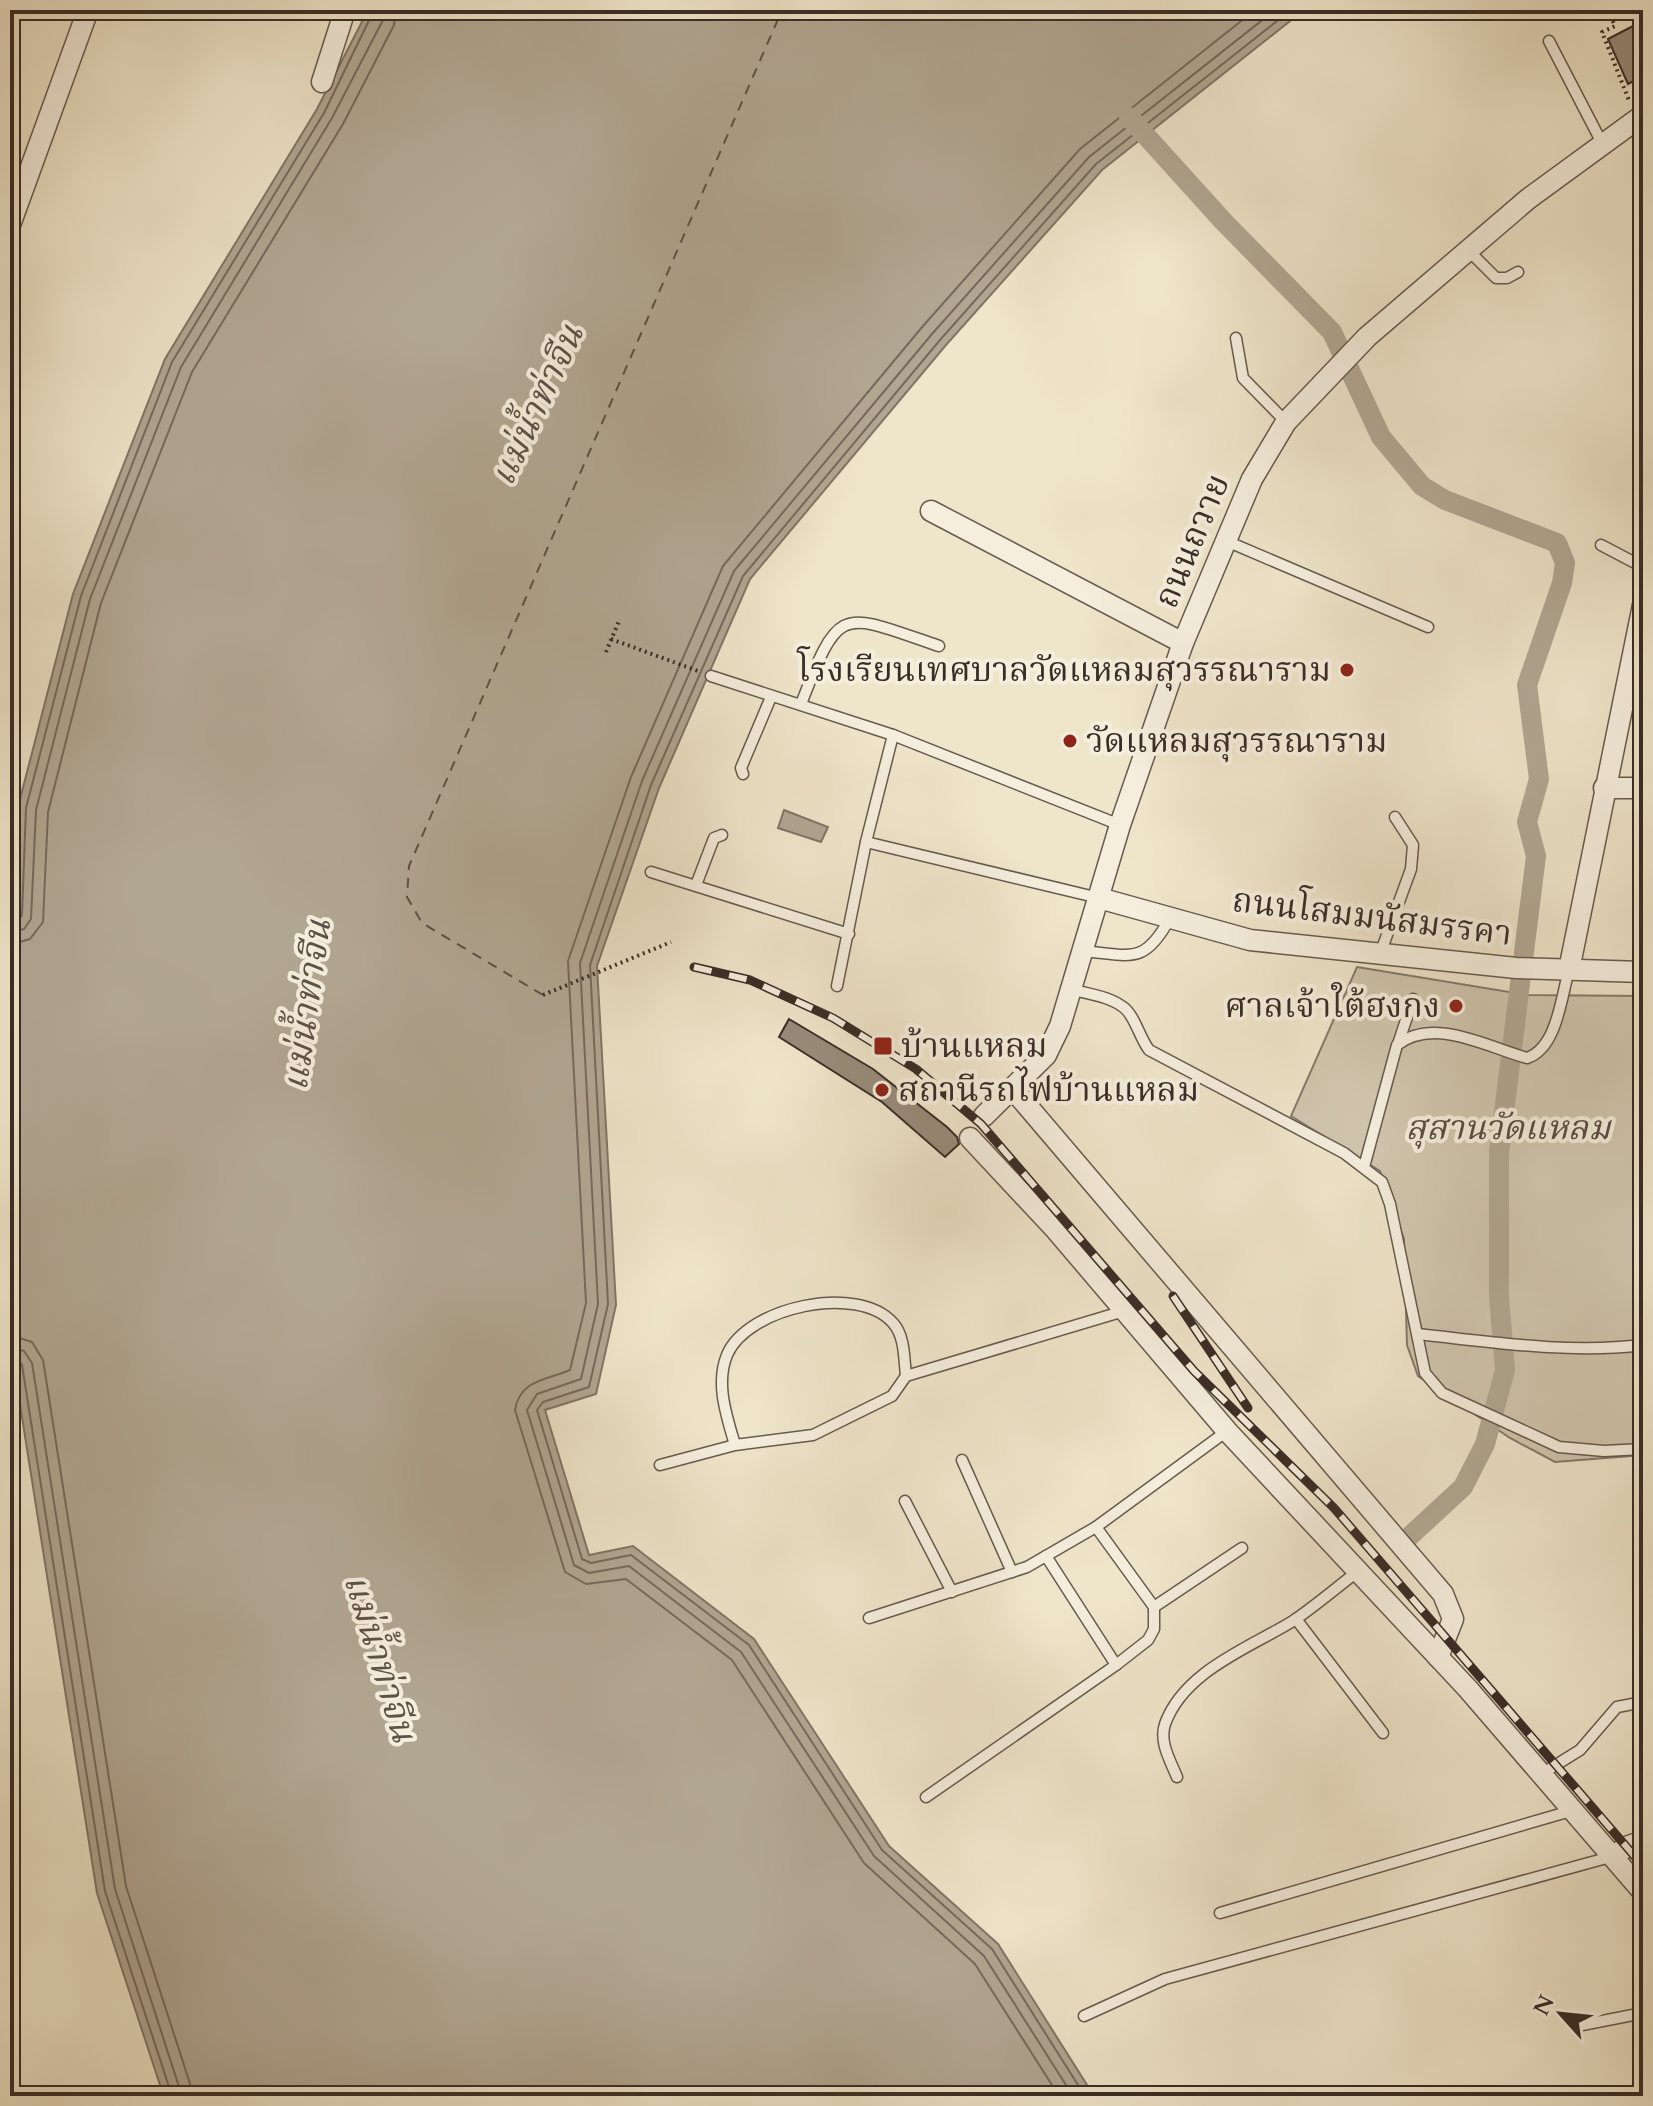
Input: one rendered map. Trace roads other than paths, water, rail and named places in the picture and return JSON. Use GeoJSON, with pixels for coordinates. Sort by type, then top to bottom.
{"type":"FeatureCollection","features":[{"type":"Feature","properties":{"kind":"street"},"geometry":{"type":"LineString","coordinates":[[10,225],[88,10]]}},
{"type":"Feature","properties":{"kind":"street"},"geometry":{"type":"LineString","coordinates":[[322,82],[345,10]]}},
{"type":"Feature","properties":{"kind":"street","name":"ถนนถวาย"},"geometry":{"type":"LineString","coordinates":[[984,1116],[1046,1055],[1074,990],[1082,951],[1120,825],[1183,643],[1252,479],[1286,422],[1367,337],[1528,199],[1640,118]]}},
{"type":"Feature","properties":{"kind":"street"},"geometry":{"type":"LineString","coordinates":[[931,511],[1183,643]]}},
{"type":"Feature","properties":{"kind":"street"},"geometry":{"type":"LineString","coordinates":[[1569,970],[1604,788],[1638,648],[1643,605]]}},
{"type":"Feature","properties":{"kind":"street"},"geometry":{"type":"LineString","coordinates":[[1604,788],[1643,788]]}},
{"type":"Feature","properties":{"kind":"street","name":"ถนนโสมมนัสมรรคา"},"geometry":{"type":"LineString","coordinates":[[1099,898],[1250,940],[1523,968],[1643,972]]}},
{"type":"Feature","properties":{"kind":"street"},"geometry":{"type":"LineString","coordinates":[[1012,1088],[1443,1594],[1453,1619],[1438,1657]]}},
{"type":"Feature","properties":{"kind":"street"},"geometry":{"type":"LineString","coordinates":[[970,1138],[1056,1230],[1227,1431],[1543,1773],[1643,1892]]}},
{"type":"Feature","properties":{"kind":"street"},"geometry":{"type":"LineString","coordinates":[[1614,1856],[1626,1847],[1643,1841]]}},
{"type":"Feature","properties":{"kind":"lane"},"geometry":{"type":"LineString","coordinates":[[1549,41],[1603,145]]}},
{"type":"Feature","properties":{"kind":"lane"},"geometry":{"type":"LineString","coordinates":[[1469,251],[1496,278],[1507,278],[1518,272]]}},
{"type":"Feature","properties":{"kind":"lane"},"geometry":{"type":"LineString","coordinates":[[1236,338],[1243,378],[1286,422]]}},
{"type":"Feature","properties":{"kind":"lane"},"geometry":{"type":"LineString","coordinates":[[1224,540],[1428,627]]}},
{"type":"Feature","properties":{"kind":"lane"},"geometry":{"type":"LineString","coordinates":[[1601,545],[1643,567]]}},
{"type":"Feature","properties":{"kind":"lane"},"geometry":{"type":"LineString","coordinates":[[801,704],[823,646],[835,629],[851,622],[874,624],[939,646]]}},
{"type":"Feature","properties":{"kind":"lane"},"geometry":{"type":"LineString","coordinates":[[711,676],[893,735],[1120,825]]}},
{"type":"Feature","properties":{"kind":"lane"},"geometry":{"type":"LineString","coordinates":[[743,774],[741,768],[771,697]]}},
{"type":"Feature","properties":{"kind":"lane"},"geometry":{"type":"LineString","coordinates":[[837,986],[866,842],[893,735]]}},
{"type":"Feature","properties":{"kind":"lane"},"geometry":{"type":"LineString","coordinates":[[1379,955],[1411,869],[1413,845],[1395,817]]}},
{"type":"Feature","properties":{"kind":"lane"},"geometry":{"type":"LineString","coordinates":[[696,885],[714,838],[722,835]]}},
{"type":"Feature","properties":{"kind":"lane"},"geometry":{"type":"LineString","coordinates":[[866,842],[1099,898]]}},
{"type":"Feature","properties":{"kind":"lane"},"geometry":{"type":"LineString","coordinates":[[651,872],[849,934]]}},
{"type":"Feature","properties":{"kind":"lane"},"geometry":{"type":"LineString","coordinates":[[1082,951],[1131,955],[1147,952],[1158,941],[1170,918]]}},
{"type":"Feature","properties":{"kind":"lane"},"geometry":{"type":"LineString","coordinates":[[1397,1045],[1410,1035],[1436,1031],[1527,1058],[1539,1054],[1550,1038],[1569,970]]}},
{"type":"Feature","properties":{"kind":"lane"},"geometry":{"type":"LineString","coordinates":[[1074,990],[1116,1002],[1131,1014],[1138,1034],[1149,1050],[1344,1153],[1382,1182],[1390,1204],[1425,1373],[1442,1393],[1559,1447],[1604,1451],[1643,1449]]}},
{"type":"Feature","properties":{"kind":"lane"},"geometry":{"type":"LineString","coordinates":[[1364,1167],[1397,1045],[1413,999]]}},
{"type":"Feature","properties":{"kind":"lane"},"geometry":{"type":"LineString","coordinates":[[735,1445],[722,1386],[727,1354],[746,1330],[773,1313],[845,1301],[875,1310],[894,1323],[903,1343],[906,1376]]}},
{"type":"Feature","properties":{"kind":"lane"},"geometry":{"type":"LineString","coordinates":[[660,1465],[735,1445],[813,1435],[892,1396],[906,1376],[1124,1311]]}},
{"type":"Feature","properties":{"kind":"lane"},"geometry":{"type":"LineString","coordinates":[[1417,1334],[1522,1346],[1603,1349],[1643,1345]]}},
{"type":"Feature","properties":{"kind":"lane"},"geometry":{"type":"LineString","coordinates":[[869,1618],[1012,1572],[1046,1556],[1096,1527],[1227,1431]]}},
{"type":"Feature","properties":{"kind":"lane"},"geometry":{"type":"LineString","coordinates":[[962,1460],[1012,1572]]}},
{"type":"Feature","properties":{"kind":"lane"},"geometry":{"type":"LineString","coordinates":[[905,1501],[952,1592]]}},
{"type":"Feature","properties":{"kind":"lane"},"geometry":{"type":"LineString","coordinates":[[926,1797],[1148,1640],[1154,1629],[1154,1607],[1096,1527]]}},
{"type":"Feature","properties":{"kind":"lane"},"geometry":{"type":"LineString","coordinates":[[1154,1607],[1242,1548]]}},
{"type":"Feature","properties":{"kind":"lane"},"geometry":{"type":"LineString","coordinates":[[1046,1556],[1116,1665]]}},
{"type":"Feature","properties":{"kind":"lane"},"geometry":{"type":"LineString","coordinates":[[1177,1777],[1163,1741],[1164,1726],[1175,1705],[1204,1674],[1296,1619],[1357,1572]]}},
{"type":"Feature","properties":{"kind":"lane"},"geometry":{"type":"LineString","coordinates":[[1296,1619],[1383,1733]]}},
{"type":"Feature","properties":{"kind":"lane"},"geometry":{"type":"LineString","coordinates":[[1543,1773],[1580,1750],[1617,1707],[1643,1702]]}},
{"type":"Feature","properties":{"kind":"lane"},"geometry":{"type":"LineString","coordinates":[[1220,1913],[1574,1810]]}},
{"type":"Feature","properties":{"kind":"lane"},"geometry":{"type":"LineString","coordinates":[[1084,2016],[1165,1979],[1614,1856]]}},
{"type":"Feature","properties":{"kind":"lane"},"geometry":{"type":"LineString","coordinates":[[1577,2026],[1643,2013]]}},
{"type":"Feature","properties":{"kind":"water","name":"แม่น้ำท่าจีน"},"geometry":{"type":"Polygon","coordinates":[[[368,10],[1304,10],[1102,170],[946,345],[750,579],[659,788],[597,966],[616,1305],[596,1394],[545,1410],[589,1555],[633,1546],[754,1639],[889,1846],[998,1944],[1094,2096],[165,2096],[160,2085],[97,1893],[10,1341],[10,1027],[18,807],[73,594],[165,359],[317,109],[368,10]]]}},
{"type":"Feature","properties":{"kind":"water"},"geometry":{"type":"Polygon","coordinates":[[[784,810],[828,827],[821,842],[778,828],[784,810]]]}},
{"type":"Feature","properties":{"kind":"waterway"},"geometry":{"type":"LineString","coordinates":[[1129,117],[1223,221],[1332,332],[1381,437],[1422,486],[1445,500],[1557,543],[1565,563],[1562,583],[1527,685],[1539,779],[1527,822],[1536,856],[1499,1152],[1499,1296],[1505,1370],[1485,1444],[1463,1487],[1410,1536]]}},
{"type":"Feature","properties":{"kind":"railway"},"geometry":{"type":"LineString","coordinates":[[694,967],[750,980],[833,1018],[916,1069],[981,1124],[1194,1371],[1334,1508],[1643,1866]]}},
{"type":"Feature","properties":{"kind":"railway"},"geometry":{"type":"LineString","coordinates":[[1173,1296],[1248,1408]]}},
{"type":"Feature","properties":{"kind":"place","name":"โรงเรียนเทศบาลวัดแหลมสุวรรณาราม"},"geometry":{"type":"Point","coordinates":[1347,670]}},
{"type":"Feature","properties":{"kind":"place","name":"วัดแหลมสุวรรณาราม"},"geometry":{"type":"Point","coordinates":[1070,741]}},
{"type":"Feature","properties":{"kind":"place","name":"ศาลเจ้าใต้ฮงกง"},"geometry":{"type":"Point","coordinates":[1456,1006]}},
{"type":"Feature","properties":{"kind":"place","name":"บ้านแหลม"},"geometry":{"type":"Point","coordinates":[883,1046]}},
{"type":"Feature","properties":{"kind":"place","name":"สถานีรถไฟบ้านแหลม"},"geometry":{"type":"Point","coordinates":[882,1090]}},
{"type":"Feature","properties":{"kind":"park label","name":"สุสานวัดแหลม"},"geometry":{"type":"Point","coordinates":[1508,1128]}}]}
